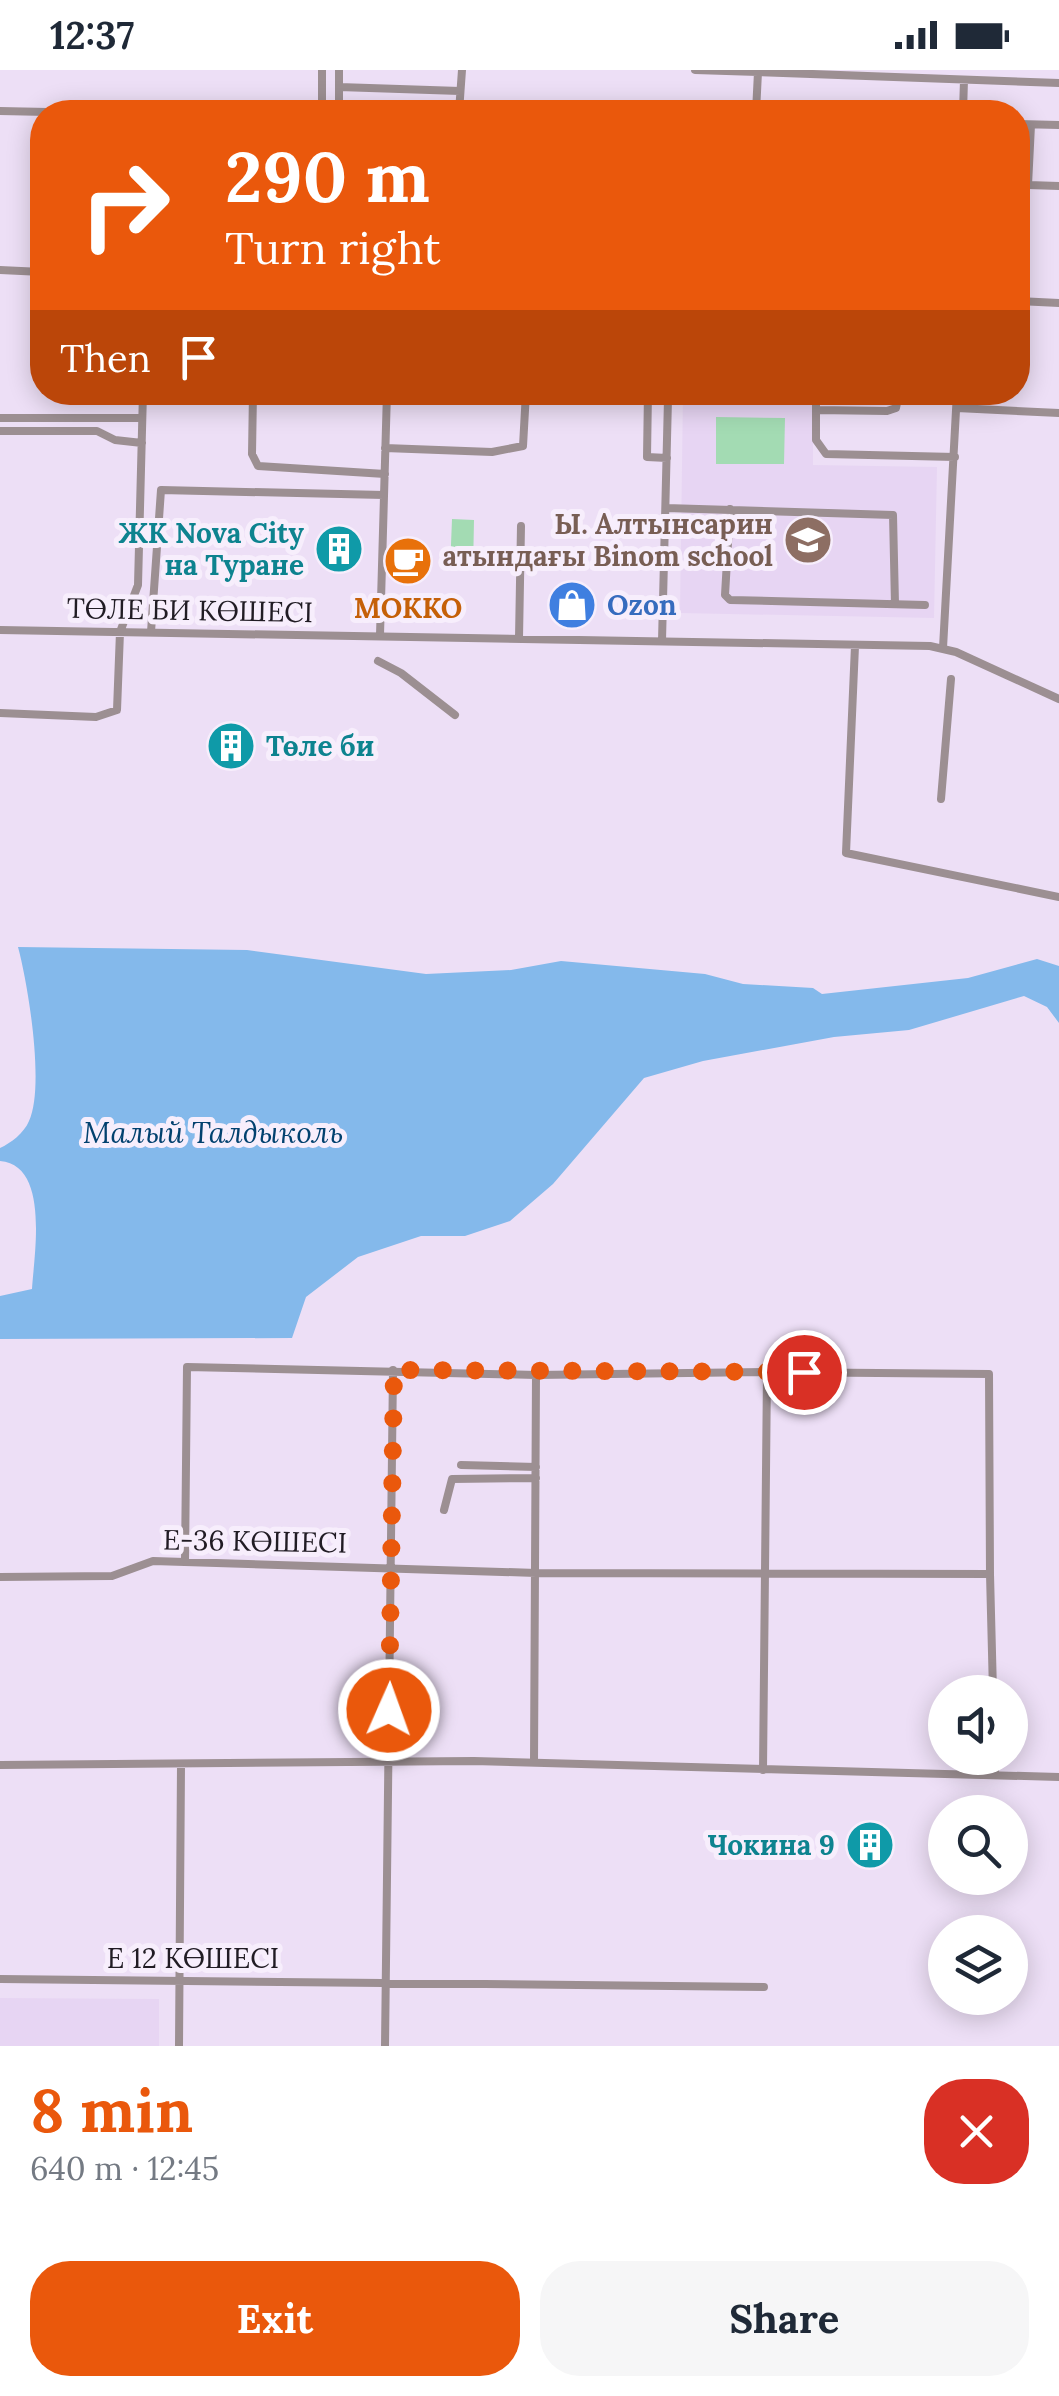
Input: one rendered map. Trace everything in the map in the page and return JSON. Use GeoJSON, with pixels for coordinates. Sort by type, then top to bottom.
{"type":"FeatureCollection","features":[{"type":"Feature","properties":{"kind":"street"},"geometry":{"type":"LineString","coordinates":[[322,70],[322,100]]}},
{"type":"Feature","properties":{"kind":"street"},"geometry":{"type":"LineString","coordinates":[[338,100],[339,70]]}},
{"type":"Feature","properties":{"kind":"street"},"geometry":{"type":"LineString","coordinates":[[460,100],[462,70]]}},
{"type":"Feature","properties":{"kind":"street"},"geometry":{"type":"LineString","coordinates":[[695,70],[964,80],[980,75],[1059,83]]}},
{"type":"Feature","properties":{"kind":"street"},"geometry":{"type":"LineString","coordinates":[[757,100],[758,72]]}},
{"type":"Feature","properties":{"kind":"street"},"geometry":{"type":"LineString","coordinates":[[963,100],[964,80]]}},
{"type":"Feature","properties":{"kind":"street"},"geometry":{"type":"LineString","coordinates":[[339,87],[460,91]]}},
{"type":"Feature","properties":{"kind":"street"},"geometry":{"type":"LineString","coordinates":[[0,111],[30,112]]}},
{"type":"Feature","properties":{"kind":"street"},"geometry":{"type":"LineString","coordinates":[[1030,145],[1031,125],[1059,125]]}},
{"type":"Feature","properties":{"kind":"street"},"geometry":{"type":"LineString","coordinates":[[1030,185],[1059,186]]}},
{"type":"Feature","properties":{"kind":"street"},"geometry":{"type":"LineString","coordinates":[[0,270],[30,271]]}},
{"type":"Feature","properties":{"kind":"street"},"geometry":{"type":"LineString","coordinates":[[1030,301],[1059,302]]}},
{"type":"Feature","properties":{"kind":"street"},"geometry":{"type":"LineString","coordinates":[[0,713],[113,714],[120,632],[138,584],[142,405]]}},
{"type":"Feature","properties":{"kind":"street"},"geometry":{"type":"LineString","coordinates":[[253,405],[252,454],[258,466],[385,474]]}},
{"type":"Feature","properties":{"kind":"street"},"geometry":{"type":"LineString","coordinates":[[380,635],[387,405]]}},
{"type":"Feature","properties":{"kind":"street"},"geometry":{"type":"LineString","coordinates":[[385,448],[492,452],[523,446],[525,405]]}},
{"type":"Feature","properties":{"kind":"street"},"geometry":{"type":"LineString","coordinates":[[648,405],[647,457],[667,458]]}},
{"type":"Feature","properties":{"kind":"street"},"geometry":{"type":"LineString","coordinates":[[662,641],[668,405]]}},
{"type":"Feature","properties":{"kind":"street"},"geometry":{"type":"LineString","coordinates":[[817,405],[816,440],[826,454],[955,457]]}},
{"type":"Feature","properties":{"kind":"street"},"geometry":{"type":"LineString","coordinates":[[817,410],[888,412],[897,405]]}},
{"type":"Feature","properties":{"kind":"street"},"geometry":{"type":"LineString","coordinates":[[956,405],[943,648],[1059,699]]}},
{"type":"Feature","properties":{"kind":"street"},"geometry":{"type":"LineString","coordinates":[[956,408],[1059,414]]}},
{"type":"Feature","properties":{"kind":"street"},"geometry":{"type":"LineString","coordinates":[[0,418],[142,418]]}},
{"type":"Feature","properties":{"kind":"street"},"geometry":{"type":"LineString","coordinates":[[0,431],[97,431],[115,440],[142,443]]}},
{"type":"Feature","properties":{"kind":"street"},"geometry":{"type":"LineString","coordinates":[[151,632],[161,490],[384,494]]}},
{"type":"Feature","properties":{"kind":"street"},"geometry":{"type":"LineString","coordinates":[[666,508],[893,515],[894,604]]}},
{"type":"Feature","properties":{"kind":"street"},"geometry":{"type":"LineString","coordinates":[[730,509],[725,595],[730,600],[924,605]]}},
{"type":"Feature","properties":{"kind":"street"},"geometry":{"type":"LineString","coordinates":[[519,638],[521,526]]}},
{"type":"Feature","properties":{"kind":"street","name":"ТӨЛЕ БИ КӨШЕСІ"},"geometry":{"type":"LineString","coordinates":[[0,630],[943,648]]}},
{"type":"Feature","properties":{"kind":"street"},"geometry":{"type":"LineString","coordinates":[[855,646],[844,850],[1059,898]]}},
{"type":"Feature","properties":{"kind":"street"},"geometry":{"type":"LineString","coordinates":[[378,660],[455,715]]}},
{"type":"Feature","properties":{"kind":"street"},"geometry":{"type":"LineString","coordinates":[[941,798],[952,679]]}},
{"type":"Feature","properties":{"kind":"street"},"geometry":{"type":"LineString","coordinates":[[185,1561],[187,1367],[536,1374],[989,1374],[993,1675]]}},
{"type":"Feature","properties":{"kind":"street"},"geometry":{"type":"LineString","coordinates":[[385,2046],[394,1370]]}},
{"type":"Feature","properties":{"kind":"street"},"geometry":{"type":"LineString","coordinates":[[762,1770],[766,1372]]}},
{"type":"Feature","properties":{"kind":"street"},"geometry":{"type":"LineString","coordinates":[[534,1762],[536,1374]]}},
{"type":"Feature","properties":{"kind":"street"},"geometry":{"type":"LineString","coordinates":[[461,1465],[536,1467]]}},
{"type":"Feature","properties":{"kind":"street"},"geometry":{"type":"LineString","coordinates":[[444,1510],[452,1479],[536,1478]]}},
{"type":"Feature","properties":{"kind":"street","name":"Е-36 КӨШЕСІ"},"geometry":{"type":"LineString","coordinates":[[0,1577],[112,1576],[141,1562],[185,1561],[536,1573],[990,1574]]}},
{"type":"Feature","properties":{"kind":"street"},"geometry":{"type":"LineString","coordinates":[[0,1765],[534,1762],[928,1773]]}},
{"type":"Feature","properties":{"kind":"street"},"geometry":{"type":"LineString","coordinates":[[179,2046],[181,1764]]}},
{"type":"Feature","properties":{"kind":"street"},"geometry":{"type":"LineString","coordinates":[[1016,1775],[1059,1777]]}},
{"type":"Feature","properties":{"kind":"street","name":"Е 12 КӨШЕСІ"},"geometry":{"type":"LineString","coordinates":[[0,1979],[764,1987]]}},
{"type":"Feature","properties":{"kind":"shaded area","name":"Ы. Алтынсарин атындағы Binom school"},"geometry":{"type":"Polygon","coordinates":[[[683,405],[813,405],[813,465],[937,467],[934,618],[680,613],[683,405]]]}},
{"type":"Feature","properties":{"kind":"shaded area"},"geometry":{"type":"Polygon","coordinates":[[[0,1998],[159,1999],[159,2046],[0,2046],[0,1998]]]}},
{"type":"Feature","properties":{"kind":"green space"},"geometry":{"type":"Polygon","coordinates":[[[716,417],[785,418],[784,464],[716,464],[716,417]]]}},
{"type":"Feature","properties":{"kind":"green space"},"geometry":{"type":"Polygon","coordinates":[[[452,519],[474,520],[473,570],[450,570],[452,519]]]}},
{"type":"Feature","properties":{"kind":"water","name":"Малый Талдыколь"},"geometry":{"type":"Polygon","coordinates":[[[18,947],[247,950],[426,974],[511,970],[561,961],[705,974],[743,984],[813,988],[822,994],[968,978],[1037,959],[1059,966],[1059,1023],[1047,1007],[1024,996],[909,1030],[834,1037],[703,1061],[644,1078],[553,1184],[510,1221],[465,1236],[421,1236],[358,1257],[306,1297],[292,1338],[0,1339],[0,1296],[32,1289],[36,1235],[33,1194],[26,1178],[16,1166],[0,1161],[0,1148],[24,1130],[34,1105],[30,1009],[18,947]]]}},
{"type":"Feature","properties":{"kind":"place","name":"Ы. Алтынсарин атындағы Binom school"},"geometry":{"type":"Point","coordinates":[808,540]}},
{"type":"Feature","properties":{"kind":"place","name":"ЖК Nova City на Туране"},"geometry":{"type":"Point","coordinates":[339,549]}},
{"type":"Feature","properties":{"kind":"place","name":"МОККО"},"geometry":{"type":"Point","coordinates":[408,561]}},
{"type":"Feature","properties":{"kind":"place","name":"Ozon"},"geometry":{"type":"Point","coordinates":[572,605]}},
{"type":"Feature","properties":{"kind":"place","name":"Төле би"},"geometry":{"type":"Point","coordinates":[231,746]}},
{"type":"Feature","properties":{"kind":"place","name":"Чокина 9"},"geometry":{"type":"Point","coordinates":[870,1845]}},
{"type":"Feature","properties":{"kind":"route"},"geometry":{"type":"LineString","coordinates":[[389,1710],[394,1370],[536,1374],[804,1372]]}}]}
